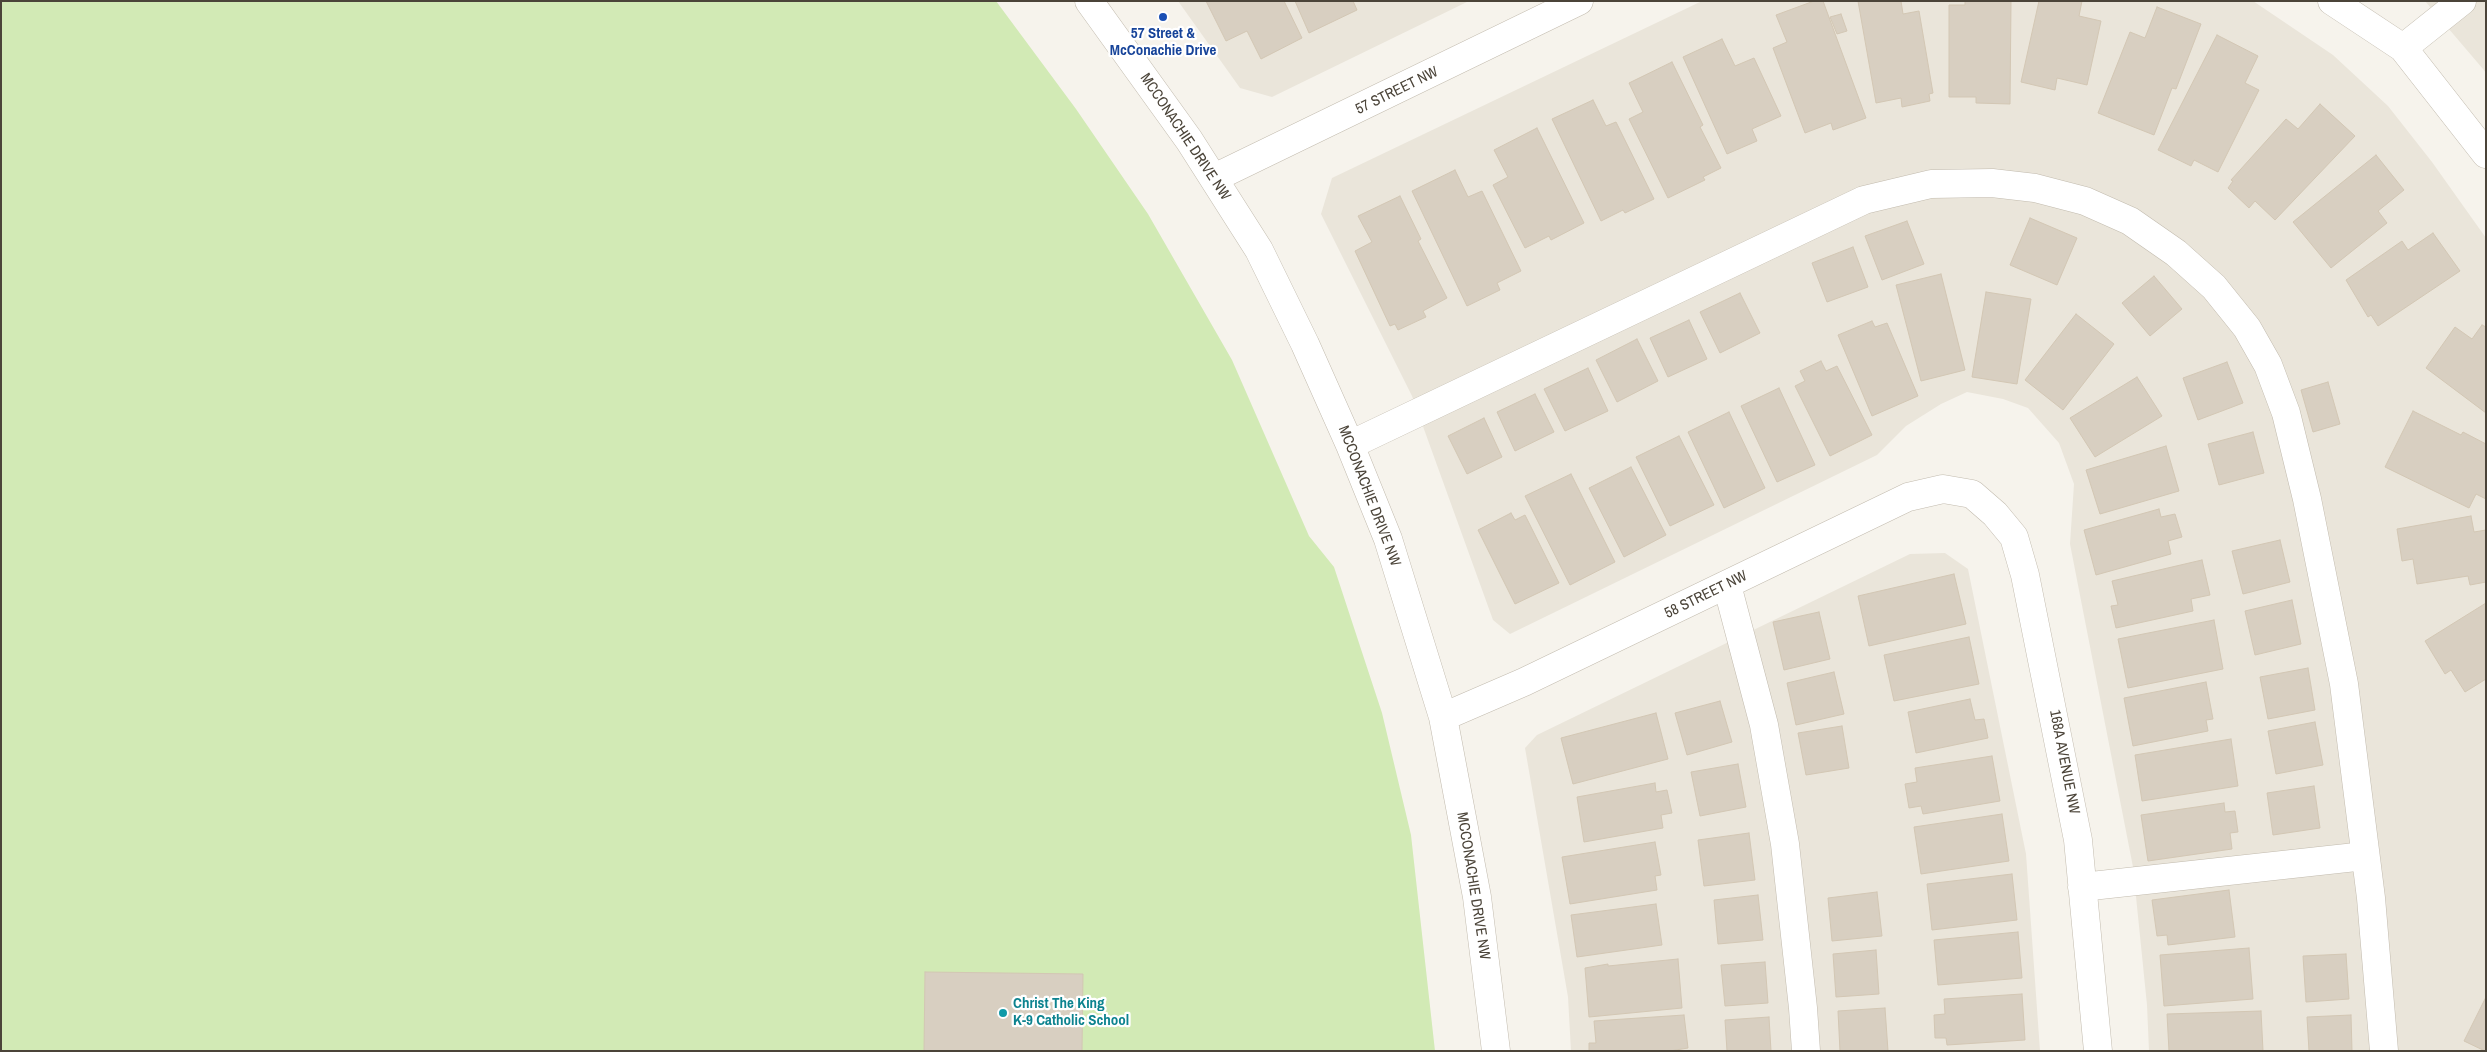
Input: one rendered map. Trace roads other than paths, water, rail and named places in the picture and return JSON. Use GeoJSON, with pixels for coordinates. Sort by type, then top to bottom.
{"type":"FeatureCollection","features":[{"type":"Feature","properties":{"kind":"street","name":"MCCONACHIE DRIVE NW"},"geometry":{"type":"LineString","coordinates":[[1089,1],[1151,85],[1214,178],[1259,250],[1305,344],[1350,445],[1388,539],[1443,717],[1477,897],[1496,1051]]}},
{"type":"Feature","properties":{"kind":"street","name":"57 STREET NW"},"geometry":{"type":"LineString","coordinates":[[1214,178],[1579,1]]}},
{"type":"Feature","properties":{"kind":"street"},"geometry":{"type":"LineString","coordinates":[[2332,1],[2402,48],[2486,154]]}},
{"type":"Feature","properties":{"kind":"street"},"geometry":{"type":"LineString","coordinates":[[2402,48],[2462,1]]}},
{"type":"Feature","properties":{"kind":"street"},"geometry":{"type":"LineString","coordinates":[[1350,445],[1864,200],[1931,184],[1992,183],[2035,188],[2085,201],[2130,221],[2176,253],[2214,287],[2247,328],[2268,365],[2286,412],[2344,684],[2371,898],[2384,1051]]}},
{"type":"Feature","properties":{"kind":"street","name":"58 STREET NW"},"geometry":{"type":"LineString","coordinates":[[1443,717],[1524,682],[1908,497],[1943,490],[1972,494]]}},
{"type":"Feature","properties":{"kind":"street","name":"168A AVENUE NW"},"geometry":{"type":"LineString","coordinates":[[1972,494],[1995,514],[2014,536],[2025,575],[2078,840],[2098,1051]]}},
{"type":"Feature","properties":{"kind":"street"},"geometry":{"type":"LineString","coordinates":[[1727,584],[1764,724],[1785,844],[1806,1051]]}},
{"type":"Feature","properties":{"kind":"street"},"geometry":{"type":"LineString","coordinates":[[2082,887],[2365,856]]}},
{"type":"Feature","properties":{"kind":"place","name":"57 Street & McConachie Drive"},"geometry":{"type":"Point","coordinates":[1163,17]}},
{"type":"Feature","properties":{"kind":"place","name":"Christ The King K-9 Catholic School"},"geometry":{"type":"Point","coordinates":[1003,1013]}}]}
